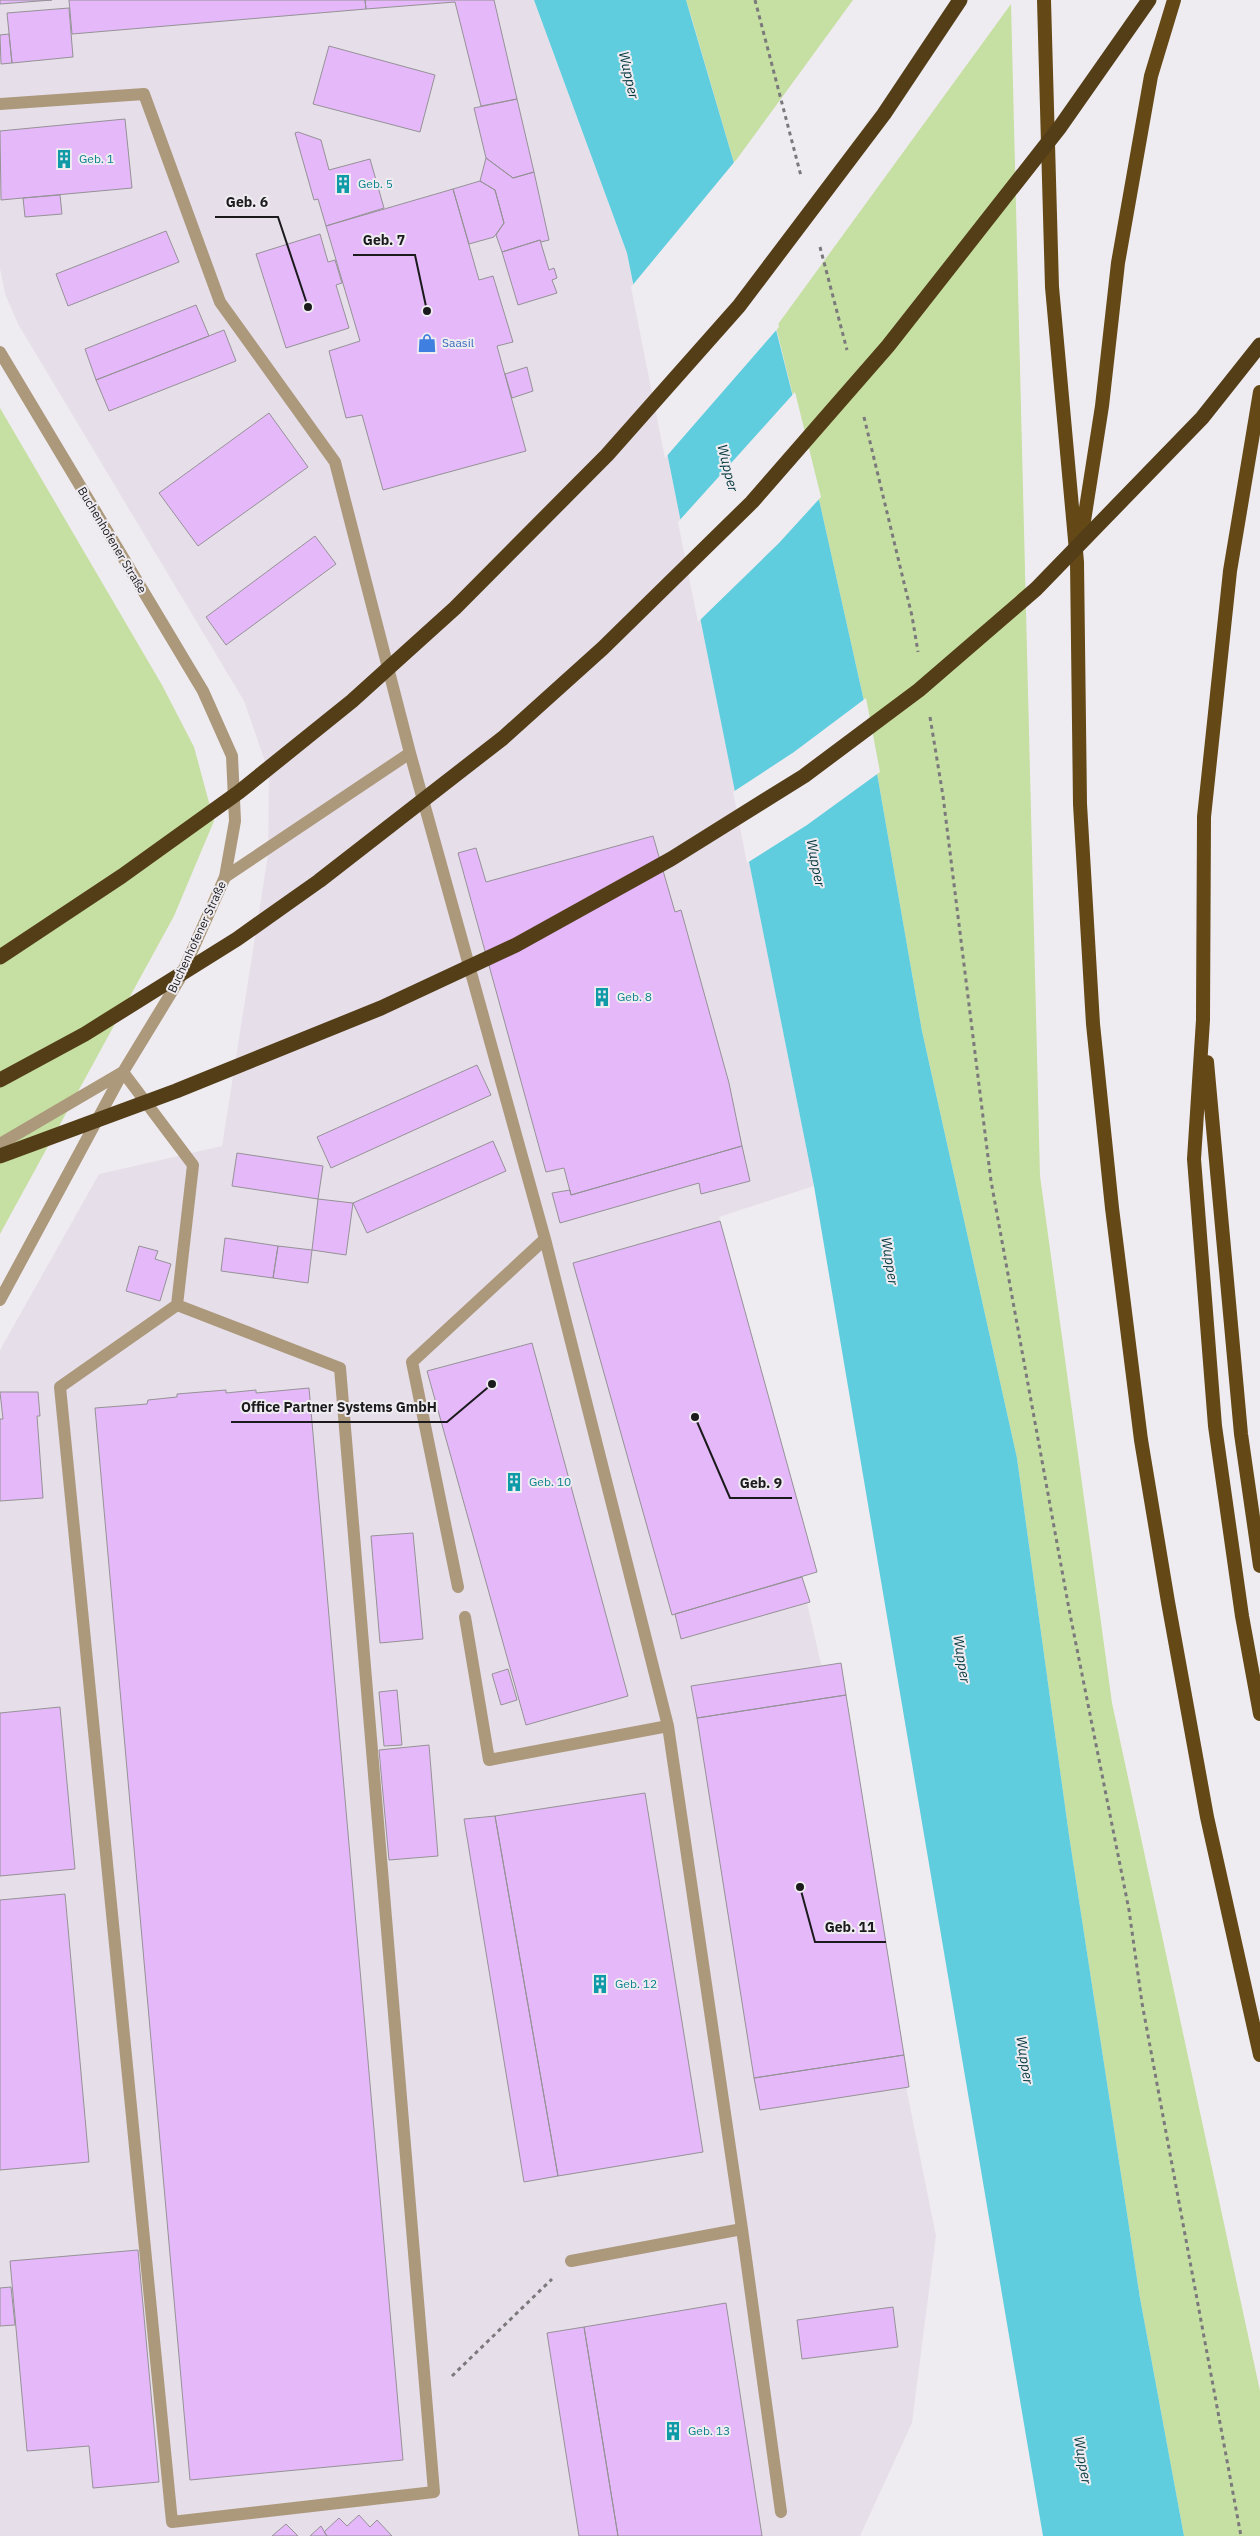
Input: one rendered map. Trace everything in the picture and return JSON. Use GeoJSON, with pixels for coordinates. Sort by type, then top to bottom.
{"type":"FeatureCollection","features":[{"type":"Feature","properties":{"kind":"highway"},"geometry":{"type":"LineString","coordinates":[[0,958],[122,876],[239,792],[352,702],[455,608],[608,455],[739,306],[884,114],[960,0]]}},
{"type":"Feature","properties":{"kind":"highway"},"geometry":{"type":"LineString","coordinates":[[1044,0],[1052,287],[1077,562],[1080,813],[1093,1024],[1112,1208],[1141,1440],[1168,1602],[1207,1817],[1260,2055]]}},
{"type":"Feature","properties":{"kind":"highway"},"geometry":{"type":"LineString","coordinates":[[0,1080],[85,1034],[212,954],[319,881],[503,738],[602,648],[752,502],[888,346],[1060,127],[1149,0]]}},
{"type":"Feature","properties":{"kind":"highway"},"geometry":{"type":"LineString","coordinates":[[1077,562],[1102,406],[1120,253],[1151,76],[1174,0]]}},
{"type":"Feature","properties":{"kind":"highway"},"geometry":{"type":"LineString","coordinates":[[0,1156],[176,1091],[372,1012],[498,954],[671,859],[804,776],[919,690],[1036,589],[1202,418],[1260,345]]}},
{"type":"Feature","properties":{"kind":"highway"},"geometry":{"type":"LineString","coordinates":[[1260,392],[1230,570],[1204,818],[1203,1020],[1194,1159],[1214,1416],[1242,1616],[1260,1714]]}},
{"type":"Feature","properties":{"kind":"highway"},"geometry":{"type":"LineString","coordinates":[[1203,1020],[1242,1434],[1260,1566]]}},
{"type":"Feature","properties":{"kind":"street"},"geometry":{"type":"LineString","coordinates":[[0,104],[144,94],[220,302],[335,462],[410,753],[545,1239],[668,1726],[742,2229],[781,2512]]}},
{"type":"Feature","properties":{"kind":"street","name":"Buchenhofener Straße"},"geometry":{"type":"LineString","coordinates":[[0,352],[203,691],[232,756],[235,821],[226,877],[179,980],[123,1072],[0,1300]]}},
{"type":"Feature","properties":{"kind":"street"},"geometry":{"type":"LineString","coordinates":[[226,877],[410,753]]}},
{"type":"Feature","properties":{"kind":"street"},"geometry":{"type":"LineString","coordinates":[[0,1144],[123,1072],[193,1165],[177,1305],[60,1387],[172,2522],[434,2492],[340,1368],[177,1305]]}},
{"type":"Feature","properties":{"kind":"street"},"geometry":{"type":"LineString","coordinates":[[458,1587],[412,1362],[545,1239]]}},
{"type":"Feature","properties":{"kind":"street"},"geometry":{"type":"LineString","coordinates":[[465,1617],[489,1760],[668,1726]]}},
{"type":"Feature","properties":{"kind":"street"},"geometry":{"type":"LineString","coordinates":[[571,2261],[742,2229]]}},
{"type":"Feature","properties":{"kind":"path"},"geometry":{"type":"LineString","coordinates":[[756,0],[803,182]]}},
{"type":"Feature","properties":{"kind":"path"},"geometry":{"type":"LineString","coordinates":[[818,239],[848,354]]}},
{"type":"Feature","properties":{"kind":"path"},"geometry":{"type":"LineString","coordinates":[[862,411],[912,616],[919,654]]}},
{"type":"Feature","properties":{"kind":"path"},"geometry":{"type":"LineString","coordinates":[[929,711],[944,796],[991,1181],[1069,1609],[1129,1910],[1142,2003],[1241,2536]]}},
{"type":"Feature","properties":{"kind":"path"},"geometry":{"type":"LineString","coordinates":[[426,2400],[571,2261]]}},
{"type":"Feature","properties":{"kind":"shaded area"},"geometry":{"type":"Polygon","coordinates":[[[0,0],[534,0],[627,253],[814,1186],[719,1217],[824,1677],[936,2236],[912,2423],[860,2536],[0,2536],[0,1350],[99,1174],[222,1146],[268,855],[269,773],[244,701],[18,324],[5,294],[0,268],[0,0]]]}},
{"type":"Feature","properties":{"kind":"green space"},"geometry":{"type":"Polygon","coordinates":[[[686,0],[853,0],[734,163],[692,19],[686,0]]]}},
{"type":"Feature","properties":{"kind":"green space"},"geometry":{"type":"Polygon","coordinates":[[[1011,4],[1040,1176],[1112,1703],[1260,2391],[1260,2536],[1184,2536],[1140,2298],[1069,1835],[1017,1458],[922,1031],[866,710],[820,504],[776,327],[1011,4]]]}},
{"type":"Feature","properties":{"kind":"green space"},"geometry":{"type":"Polygon","coordinates":[[[0,408],[162,685],[194,747],[214,821],[174,916],[0,1234],[0,408]]]}},
{"type":"Feature","properties":{"kind":"water","name":"Wupper"},"geometry":{"type":"Polygon","coordinates":[[[534,0],[686,0],[734,163],[820,504],[866,710],[922,1031],[1017,1458],[1069,1835],[1140,2298],[1184,2536],[1043,2536],[814,1186],[627,253],[534,0]]]}},
{"type":"Feature","properties":{"kind":"pier"},"geometry":{"type":"Polygon","coordinates":[[[736,160],[779,327],[665,458],[631,287],[736,160]]]}},
{"type":"Feature","properties":{"kind":"pier"},"geometry":{"type":"Polygon","coordinates":[[[795,392],[821,497],[779,543],[698,622],[678,522],[795,392]]]}},
{"type":"Feature","properties":{"kind":"pier"},"geometry":{"type":"Polygon","coordinates":[[[866,698],[880,772],[807,825],[747,863],[733,792],[794,752],[866,698]]]}},
{"type":"Feature","properties":{"kind":"building"},"geometry":{"type":"Polygon","coordinates":[[[0,0],[52,0],[0,4],[0,0]]]}},
{"type":"Feature","properties":{"kind":"building"},"geometry":{"type":"Polygon","coordinates":[[[69,0],[365,0],[366,9],[72,34],[69,0]]]}},
{"type":"Feature","properties":{"kind":"building"},"geometry":{"type":"Polygon","coordinates":[[[365,0],[494,0],[517,99],[481,106],[455,2],[366,9],[365,0]]]}},
{"type":"Feature","properties":{"kind":"building"},"geometry":{"type":"Polygon","coordinates":[[[69,8],[73,57],[12,63],[7,13],[69,8]]]}},
{"type":"Feature","properties":{"kind":"building"},"geometry":{"type":"Polygon","coordinates":[[[9,34],[12,63],[1,64],[0,35],[9,34]]]}},
{"type":"Feature","properties":{"kind":"building"},"geometry":{"type":"Polygon","coordinates":[[[329,46],[435,75],[420,132],[313,104],[329,46]]]}},
{"type":"Feature","properties":{"kind":"building"},"geometry":{"type":"Polygon","coordinates":[[[517,99],[534,172],[513,178],[486,158],[474,108],[517,99]]]}},
{"type":"Feature","properties":{"kind":"building","name":"Geb. 1"},"geometry":{"type":"Polygon","coordinates":[[[125,119],[132,188],[1,200],[0,131],[125,119]]]}},
{"type":"Feature","properties":{"kind":"building","name":"Geb. 5"},"geometry":{"type":"Polygon","coordinates":[[[298,132],[321,140],[329,170],[370,159],[384,208],[326,226],[318,199],[314,200],[295,133],[298,132]]]}},
{"type":"Feature","properties":{"kind":"building"},"geometry":{"type":"Polygon","coordinates":[[[486,158],[513,178],[534,172],[549,240],[541,242],[540,240],[502,252],[496,235],[504,223],[495,190],[480,181],[486,158]]]}},
{"type":"Feature","properties":{"kind":"building"},"geometry":{"type":"Polygon","coordinates":[[[480,181],[495,190],[504,223],[494,237],[469,244],[453,189],[480,181]]]}},
{"type":"Feature","properties":{"kind":"building"},"geometry":{"type":"Polygon","coordinates":[[[453,189],[479,280],[493,276],[513,342],[497,346],[526,451],[383,490],[362,415],[346,418],[329,351],[360,341],[326,226],[453,189]]]}},
{"type":"Feature","properties":{"kind":"building"},"geometry":{"type":"Polygon","coordinates":[[[60,195],[62,214],[25,217],[23,198],[60,195]]]}},
{"type":"Feature","properties":{"kind":"building"},"geometry":{"type":"Polygon","coordinates":[[[166,231],[179,262],[68,306],[56,274],[166,231]]]}},
{"type":"Feature","properties":{"kind":"building"},"geometry":{"type":"Polygon","coordinates":[[[320,234],[328,262],[335,260],[342,283],[336,285],[349,328],[286,348],[256,254],[320,234]]]}},
{"type":"Feature","properties":{"kind":"building"},"geometry":{"type":"Polygon","coordinates":[[[540,240],[549,270],[554,268],[557,278],[552,280],[557,293],[518,305],[502,252],[540,240]]]}},
{"type":"Feature","properties":{"kind":"building"},"geometry":{"type":"Polygon","coordinates":[[[196,305],[209,336],[96,380],[85,349],[196,305]]]}},
{"type":"Feature","properties":{"kind":"building"},"geometry":{"type":"Polygon","coordinates":[[[224,330],[236,361],[109,411],[96,380],[224,330]]]}},
{"type":"Feature","properties":{"kind":"building"},"geometry":{"type":"Polygon","coordinates":[[[527,367],[533,391],[512,398],[505,374],[527,367]]]}},
{"type":"Feature","properties":{"kind":"building"},"geometry":{"type":"Polygon","coordinates":[[[269,413],[308,467],[198,546],[159,493],[269,413]]]}},
{"type":"Feature","properties":{"kind":"building"},"geometry":{"type":"Polygon","coordinates":[[[315,536],[336,564],[226,645],[206,617],[315,536]]]}},
{"type":"Feature","properties":{"kind":"building","name":"Geb. 8"},"geometry":{"type":"Polygon","coordinates":[[[653,836],[675,912],[681,910],[729,1083],[742,1146],[571,1195],[564,1168],[546,1172],[458,853],[476,848],[486,882],[653,836]]]}},
{"type":"Feature","properties":{"kind":"building"},"geometry":{"type":"Polygon","coordinates":[[[477,1065],[491,1095],[331,1168],[317,1137],[477,1065]]]}},
{"type":"Feature","properties":{"kind":"building"},"geometry":{"type":"Polygon","coordinates":[[[493,1141],[506,1171],[367,1233],[353,1203],[493,1141]]]}},
{"type":"Feature","properties":{"kind":"building"},"geometry":{"type":"Polygon","coordinates":[[[742,1146],[750,1181],[701,1194],[699,1183],[560,1223],[552,1193],[570,1190],[571,1195],[742,1146]]]}},
{"type":"Feature","properties":{"kind":"building"},"geometry":{"type":"Polygon","coordinates":[[[237,1153],[323,1166],[318,1199],[232,1186],[237,1153]]]}},
{"type":"Feature","properties":{"kind":"building"},"geometry":{"type":"Polygon","coordinates":[[[318,1199],[353,1203],[346,1255],[312,1250],[318,1199]]]}},
{"type":"Feature","properties":{"kind":"building"},"geometry":{"type":"Polygon","coordinates":[[[720,1221],[817,1572],[672,1615],[573,1263],[720,1221]]]}},
{"type":"Feature","properties":{"kind":"building"},"geometry":{"type":"Polygon","coordinates":[[[225,1238],[278,1246],[273,1278],[221,1271],[225,1238]]]}},
{"type":"Feature","properties":{"kind":"building"},"geometry":{"type":"Polygon","coordinates":[[[139,1246],[158,1251],[155,1259],[171,1264],[160,1301],[126,1291],[139,1246]]]}},
{"type":"Feature","properties":{"kind":"building"},"geometry":{"type":"Polygon","coordinates":[[[278,1246],[312,1250],[308,1283],[273,1278],[278,1246]]]}},
{"type":"Feature","properties":{"kind":"building","name":"Geb. 10"},"geometry":{"type":"Polygon","coordinates":[[[532,1343],[628,1696],[526,1725],[427,1371],[532,1343]]]}},
{"type":"Feature","properties":{"kind":"building"},"geometry":{"type":"Polygon","coordinates":[[[309,1388],[403,2460],[190,2480],[95,1408],[147,1404],[148,1400],[177,1397],[177,1394],[226,1390],[226,1393],[256,1390],[256,1393],[309,1388]]]}},
{"type":"Feature","properties":{"kind":"building"},"geometry":{"type":"Polygon","coordinates":[[[0,1392],[38,1392],[40,1416],[37,1416],[43,1498],[0,1501],[0,1419],[3,1419],[0,1392]]]}},
{"type":"Feature","properties":{"kind":"building"},"geometry":{"type":"Polygon","coordinates":[[[413,1533],[423,1639],[380,1643],[371,1536],[413,1533]]]}},
{"type":"Feature","properties":{"kind":"building"},"geometry":{"type":"Polygon","coordinates":[[[802,1577],[810,1602],[681,1639],[675,1614],[802,1577]]]}},
{"type":"Feature","properties":{"kind":"building"},"geometry":{"type":"Polygon","coordinates":[[[841,1663],[846,1695],[697,1718],[691,1686],[841,1663]]]}},
{"type":"Feature","properties":{"kind":"building"},"geometry":{"type":"Polygon","coordinates":[[[508,1669],[517,1700],[501,1705],[492,1674],[508,1669]]]}},
{"type":"Feature","properties":{"kind":"building"},"geometry":{"type":"Polygon","coordinates":[[[397,1690],[402,1745],[384,1746],[379,1692],[397,1690]]]}},
{"type":"Feature","properties":{"kind":"building"},"geometry":{"type":"Polygon","coordinates":[[[846,1695],[904,2055],[754,2078],[697,1718],[846,1695]]]}},
{"type":"Feature","properties":{"kind":"building"},"geometry":{"type":"Polygon","coordinates":[[[60,1707],[75,1869],[0,1876],[0,1713],[60,1707]]]}},
{"type":"Feature","properties":{"kind":"building"},"geometry":{"type":"Polygon","coordinates":[[[429,1745],[438,1856],[389,1860],[379,1750],[429,1745]]]}},
{"type":"Feature","properties":{"kind":"building","name":"Geb. 12"},"geometry":{"type":"Polygon","coordinates":[[[645,1793],[703,2152],[558,2176],[495,1816],[645,1793]]]}},
{"type":"Feature","properties":{"kind":"building"},"geometry":{"type":"Polygon","coordinates":[[[495,1816],[558,2176],[524,2182],[464,1819],[495,1816]]]}},
{"type":"Feature","properties":{"kind":"building"},"geometry":{"type":"Polygon","coordinates":[[[65,1894],[89,2162],[0,2170],[0,1900],[65,1894]]]}},
{"type":"Feature","properties":{"kind":"building"},"geometry":{"type":"Polygon","coordinates":[[[904,2055],[909,2087],[760,2110],[754,2078],[904,2055]]]}},
{"type":"Feature","properties":{"kind":"building"},"geometry":{"type":"Polygon","coordinates":[[[138,2250],[159,2482],[93,2488],[89,2446],[27,2451],[10,2261],[138,2250]]]}},
{"type":"Feature","properties":{"kind":"building"},"geometry":{"type":"Polygon","coordinates":[[[11,2287],[15,2325],[0,2326],[0,2288],[11,2287]]]}},
{"type":"Feature","properties":{"kind":"building","name":"Geb. 13"},"geometry":{"type":"Polygon","coordinates":[[[726,2303],[762,2536],[618,2536],[584,2327],[726,2303]]]}},
{"type":"Feature","properties":{"kind":"building"},"geometry":{"type":"Polygon","coordinates":[[[893,2307],[898,2347],[802,2359],[797,2320],[893,2307]]]}},
{"type":"Feature","properties":{"kind":"building"},"geometry":{"type":"Polygon","coordinates":[[[584,2327],[618,2536],[579,2536],[547,2333],[584,2327]]]}},
{"type":"Feature","properties":{"kind":"building"},"geometry":{"type":"Polygon","coordinates":[[[359,2515],[370,2527],[377,2520],[392,2536],[327,2536],[324,2532],[339,2518],[347,2526],[359,2515]]]}},
{"type":"Feature","properties":{"kind":"building"},"geometry":{"type":"Polygon","coordinates":[[[286,2524],[298,2536],[272,2536],[286,2524]]]}},
{"type":"Feature","properties":{"kind":"building"},"geometry":{"type":"Polygon","coordinates":[[[321,2526],[327,2536],[310,2536],[321,2526]]]}},
{"type":"Feature","properties":{"kind":"place","name":"Geb. 1"},"geometry":{"type":"Point","coordinates":[64,159]}},
{"type":"Feature","properties":{"kind":"place","name":"Geb. 5"},"geometry":{"type":"Point","coordinates":[343,184]}},
{"type":"Feature","properties":{"kind":"place","name":"Geb. 6"},"geometry":{"type":"Point","coordinates":[308,307]}},
{"type":"Feature","properties":{"kind":"place","name":"Geb. 7"},"geometry":{"type":"Point","coordinates":[427,311]}},
{"type":"Feature","properties":{"kind":"place","name":"Saasil"},"geometry":{"type":"Point","coordinates":[427,343]}},
{"type":"Feature","properties":{"kind":"place","name":"Geb. 8"},"geometry":{"type":"Point","coordinates":[602,997]}},
{"type":"Feature","properties":{"kind":"place","name":"Office Partner Systems GmbH"},"geometry":{"type":"Point","coordinates":[492,1384]}},
{"type":"Feature","properties":{"kind":"place","name":"Geb. 9"},"geometry":{"type":"Point","coordinates":[695,1417]}},
{"type":"Feature","properties":{"kind":"place","name":"Geb. 10"},"geometry":{"type":"Point","coordinates":[514,1482]}},
{"type":"Feature","properties":{"kind":"place","name":"Geb. 11"},"geometry":{"type":"Point","coordinates":[800,1887]}},
{"type":"Feature","properties":{"kind":"place","name":"Geb. 12"},"geometry":{"type":"Point","coordinates":[600,1984]}},
{"type":"Feature","properties":{"kind":"place","name":"Geb. 13"},"geometry":{"type":"Point","coordinates":[673,2431]}}]}
